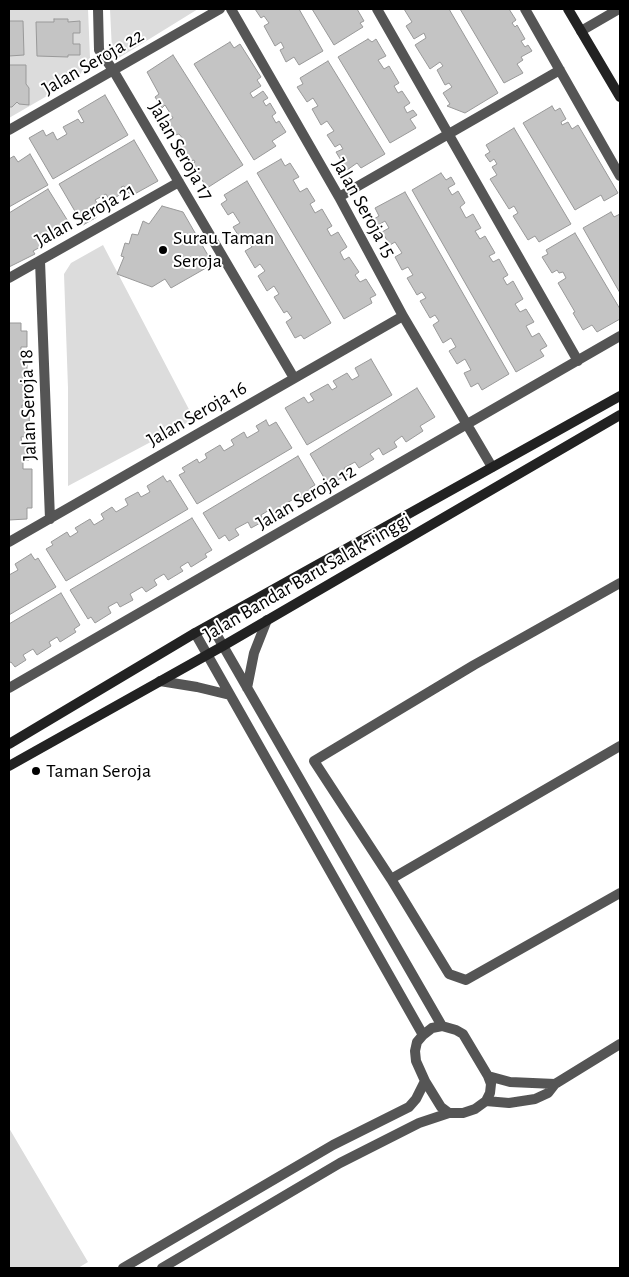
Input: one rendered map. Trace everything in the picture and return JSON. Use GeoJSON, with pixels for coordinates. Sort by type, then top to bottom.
{"type":"FeatureCollection","features":[{"type":"Feature","properties":{"kind":"main road"},"geometry":{"type":"LineString","coordinates":[[568,9],[620,97]]}},
{"type":"Feature","properties":{"kind":"main road","name":"Jalan Bandar Baru Salak Tinggi"},"geometry":{"type":"LineString","coordinates":[[9,744],[195,633],[620,396]]}},
{"type":"Feature","properties":{"kind":"main road","name":"Jalan Bandar Baru Salak Tinggi"},"geometry":{"type":"LineString","coordinates":[[9,766],[223,646],[620,415]]}},
{"type":"Feature","properties":{"kind":"street","name":"Jalan Seroja 17"},"geometry":{"type":"LineString","coordinates":[[98,9],[99,50],[113,70],[294,378]]}},
{"type":"Feature","properties":{"kind":"street","name":"Jalan Seroja 22"},"geometry":{"type":"LineString","coordinates":[[9,130],[220,9]]}},
{"type":"Feature","properties":{"kind":"street","name":"Jalan Seroja 15"},"geometry":{"type":"LineString","coordinates":[[231,9],[339,197],[403,316],[492,467]]}},
{"type":"Feature","properties":{"kind":"street"},"geometry":{"type":"LineString","coordinates":[[377,9],[578,361]]}},
{"type":"Feature","properties":{"kind":"street"},"geometry":{"type":"LineString","coordinates":[[525,9],[620,176]]}},
{"type":"Feature","properties":{"kind":"street"},"geometry":{"type":"LineString","coordinates":[[581,31],[613,10]]}},
{"type":"Feature","properties":{"kind":"street"},"geometry":{"type":"LineString","coordinates":[[339,197],[560,70]]}},
{"type":"Feature","properties":{"kind":"street","name":"Jalan Seroja 21"},"geometry":{"type":"LineString","coordinates":[[9,278],[179,182]]}},
{"type":"Feature","properties":{"kind":"street","name":"Jalan Seroja 18"},"geometry":{"type":"LineString","coordinates":[[40,261],[50,519]]}},
{"type":"Feature","properties":{"kind":"street","name":"Jalan Seroja 16"},"geometry":{"type":"LineString","coordinates":[[9,542],[403,316]]}},
{"type":"Feature","properties":{"kind":"street","name":"Jalan Seroja 12"},"geometry":{"type":"LineString","coordinates":[[9,688],[620,336]]}},
{"type":"Feature","properties":{"kind":"street"},"geometry":{"type":"LineString","coordinates":[[620,583],[474,665],[314,761],[449,974],[466,980],[620,893]]}},
{"type":"Feature","properties":{"kind":"street"},"geometry":{"type":"LineString","coordinates":[[247,688],[254,652],[267,620]]}},
{"type":"Feature","properties":{"kind":"street"},"geometry":{"type":"LineString","coordinates":[[211,624],[442,1026]]}},
{"type":"Feature","properties":{"kind":"street"},"geometry":{"type":"LineString","coordinates":[[195,633],[423,1035]]}},
{"type":"Feature","properties":{"kind":"street"},"geometry":{"type":"LineString","coordinates":[[160,681],[230,695]]}},
{"type":"Feature","properties":{"kind":"street"},"geometry":{"type":"LineString","coordinates":[[390,879],[620,746]]}},
{"type":"Feature","properties":{"kind":"street"},"geometry":{"type":"LineString","coordinates":[[449,1113],[441,1107],[425,1081],[416,1060],[417,1042],[432,1028],[442,1026],[463,1034],[491,1084],[490,1094],[486,1102]]}},
{"type":"Feature","properties":{"kind":"street"},"geometry":{"type":"LineString","coordinates":[[162,1268],[340,1164],[419,1123],[449,1113],[463,1113],[486,1102],[509,1103],[535,1099],[548,1093],[555,1084],[620,1044]]}},
{"type":"Feature","properties":{"kind":"street"},"geometry":{"type":"LineString","coordinates":[[488,1076],[510,1082],[555,1084]]}},
{"type":"Feature","properties":{"kind":"street"},"geometry":{"type":"LineString","coordinates":[[123,1268],[333,1145],[409,1107],[416,1099],[425,1081]]}},
{"type":"Feature","properties":{"kind":"shaded area"},"geometry":{"type":"Polygon","coordinates":[[[9,9],[88,9],[90,58],[78,78],[9,118],[9,9]]]}},
{"type":"Feature","properties":{"kind":"shaded area"},"geometry":{"type":"Polygon","coordinates":[[[110,9],[198,9],[117,59],[113,57],[112,51],[110,9]]]}},
{"type":"Feature","properties":{"kind":"shaded area"},"geometry":{"type":"Polygon","coordinates":[[[103,245],[194,419],[68,486],[68,388],[64,274],[71,263],[103,245]]]}},
{"type":"Feature","properties":{"kind":"shaded area"},"geometry":{"type":"Polygon","coordinates":[[[9,1128],[88,1262],[78,1268],[9,1268],[9,1128]]]}},
{"type":"Feature","properties":{"kind":"building"},"geometry":{"type":"Polygon","coordinates":[[[255,9],[299,9],[323,51],[299,65],[294,57],[286,62],[280,50],[284,48],[281,42],[275,46],[264,26],[269,23],[264,16],[261,18],[255,9]]]}},
{"type":"Feature","properties":{"kind":"building"},"geometry":{"type":"Polygon","coordinates":[[[312,9],[357,9],[364,21],[360,23],[363,27],[334,45],[312,9]]]}},
{"type":"Feature","properties":{"kind":"building"},"geometry":{"type":"Polygon","coordinates":[[[404,9],[449,9],[498,93],[465,113],[447,106],[450,104],[443,93],[452,87],[449,83],[445,85],[437,70],[443,66],[440,62],[430,69],[415,45],[426,38],[424,33],[414,39],[406,26],[412,22],[404,9]]]}},
{"type":"Feature","properties":{"kind":"building"},"geometry":{"type":"Polygon","coordinates":[[[460,9],[509,9],[516,20],[512,23],[515,27],[517,25],[525,39],[521,41],[525,47],[528,45],[532,51],[521,57],[523,60],[517,64],[523,73],[504,83],[460,9]]]}},
{"type":"Feature","properties":{"kind":"building"},"geometry":{"type":"Polygon","coordinates":[[[54,19],[68,19],[68,22],[80,21],[80,33],[73,33],[73,44],[80,44],[80,55],[68,55],[68,57],[37,56],[36,22],[54,22],[54,19]]]}},
{"type":"Feature","properties":{"kind":"building"},"geometry":{"type":"Polygon","coordinates":[[[9,21],[23,21],[24,55],[9,56],[9,21]]]}},
{"type":"Feature","properties":{"kind":"building"},"geometry":{"type":"Polygon","coordinates":[[[368,39],[372,42],[376,39],[386,56],[378,60],[384,69],[389,66],[399,83],[394,86],[398,93],[402,91],[410,103],[404,107],[407,113],[413,110],[417,115],[410,119],[416,128],[390,143],[338,57],[368,39]]]}},
{"type":"Feature","properties":{"kind":"building"},"geometry":{"type":"Polygon","coordinates":[[[230,42],[234,48],[240,44],[261,77],[257,80],[261,86],[250,93],[253,98],[263,91],[268,98],[263,101],[266,106],[270,103],[276,113],[272,116],[276,123],[279,121],[286,132],[272,141],[276,146],[254,160],[194,64],[230,42]]]}},
{"type":"Feature","properties":{"kind":"building"},"geometry":{"type":"Polygon","coordinates":[[[173,55],[243,165],[207,188],[192,164],[195,162],[194,160],[188,163],[176,145],[184,140],[179,134],[175,135],[167,122],[173,118],[165,105],[162,108],[155,97],[159,94],[147,72],[173,55]]]}},
{"type":"Feature","properties":{"kind":"building"},"geometry":{"type":"Polygon","coordinates":[[[328,61],[385,154],[361,168],[357,163],[347,170],[336,152],[343,149],[340,144],[335,147],[327,135],[334,131],[327,121],[321,125],[312,109],[318,106],[313,98],[307,102],[297,87],[303,84],[300,78],[328,61]]]}},
{"type":"Feature","properties":{"kind":"building"},"geometry":{"type":"Polygon","coordinates":[[[9,65],[26,65],[29,105],[17,102],[12,107],[9,107],[9,65]]]}},
{"type":"Feature","properties":{"kind":"building"},"geometry":{"type":"Polygon","coordinates":[[[105,95],[128,135],[53,179],[29,138],[43,130],[46,136],[53,132],[57,140],[67,134],[63,127],[78,119],[81,123],[84,122],[78,111],[105,95]]]}},
{"type":"Feature","properties":{"kind":"building"},"geometry":{"type":"Polygon","coordinates":[[[552,106],[555,111],[560,108],[566,119],[561,122],[562,125],[568,122],[572,129],[578,125],[618,193],[604,201],[601,195],[575,210],[523,123],[552,106]]]}},
{"type":"Feature","properties":{"kind":"building"},"geometry":{"type":"Polygon","coordinates":[[[514,128],[571,224],[539,242],[535,236],[528,240],[513,216],[518,213],[514,206],[509,209],[490,179],[497,175],[492,167],[497,164],[494,159],[490,162],[485,155],[490,152],[486,145],[514,128]]]}},
{"type":"Feature","properties":{"kind":"building"},"geometry":{"type":"Polygon","coordinates":[[[134,140],[158,181],[131,196],[124,186],[121,187],[124,192],[110,201],[106,194],[95,200],[100,207],[93,211],[97,217],[83,225],[59,184],[134,140]]]}},
{"type":"Feature","properties":{"kind":"building"},"geometry":{"type":"Polygon","coordinates":[[[30,154],[48,185],[9,207],[9,159],[14,156],[18,162],[30,154]]]}},
{"type":"Feature","properties":{"kind":"building"},"geometry":{"type":"Polygon","coordinates":[[[281,159],[285,166],[290,163],[299,177],[293,180],[300,192],[307,188],[315,201],[310,204],[315,213],[322,209],[332,226],[327,229],[331,236],[338,232],[347,247],[340,252],[344,260],[349,257],[359,272],[355,275],[360,282],[366,279],[376,295],[370,298],[372,303],[344,319],[257,173],[281,159]]]}},
{"type":"Feature","properties":{"kind":"building"},"geometry":{"type":"Polygon","coordinates":[[[441,173],[446,180],[451,177],[455,184],[448,188],[452,195],[458,191],[465,203],[460,207],[466,218],[473,214],[481,228],[475,231],[480,239],[485,236],[495,253],[489,256],[493,262],[499,259],[508,275],[503,278],[507,285],[513,281],[523,299],[515,304],[520,312],[526,309],[534,322],[526,326],[532,337],[539,333],[547,346],[540,350],[544,356],[516,372],[412,190],[441,173]]]}},
{"type":"Feature","properties":{"kind":"building"},"geometry":{"type":"Polygon","coordinates":[[[247,181],[331,323],[304,339],[301,335],[295,338],[286,322],[292,318],[287,311],[284,313],[274,297],[279,294],[274,286],[267,291],[258,276],[265,271],[260,264],[255,268],[245,251],[252,247],[246,238],[242,241],[233,227],[240,223],[233,212],[228,215],[221,204],[227,200],[224,195],[247,181]]]}},
{"type":"Feature","properties":{"kind":"building"},"geometry":{"type":"Polygon","coordinates":[[[48,189],[71,226],[48,240],[44,235],[41,237],[46,244],[33,251],[35,254],[9,267],[9,213],[48,189]]]}},
{"type":"Feature","properties":{"kind":"building"},"geometry":{"type":"Polygon","coordinates":[[[405,192],[509,374],[482,390],[478,383],[471,387],[464,373],[471,370],[465,359],[457,364],[449,351],[456,347],[451,338],[443,343],[433,325],[439,321],[435,315],[430,318],[420,301],[426,298],[422,292],[417,295],[407,278],[413,275],[408,267],[402,270],[395,257],[402,253],[395,242],[390,245],[382,232],[389,228],[385,221],[378,225],[374,219],[379,216],[375,208],[405,192]]]}},
{"type":"Feature","properties":{"kind":"building","name":"Surau Taman Seroja"},"geometry":{"type":"Polygon","coordinates":[[[162,206],[183,212],[213,264],[171,288],[165,279],[152,287],[117,274],[124,257],[121,256],[125,243],[129,244],[132,234],[138,235],[143,221],[149,224],[162,206]]]}},
{"type":"Feature","properties":{"kind":"building"},"geometry":{"type":"Polygon","coordinates":[[[611,212],[614,217],[620,214],[620,293],[583,228],[611,212]]]}},
{"type":"Feature","properties":{"kind":"building"},"geometry":{"type":"Polygon","coordinates":[[[575,233],[620,309],[620,319],[597,332],[592,325],[583,330],[558,283],[566,278],[563,272],[559,273],[557,270],[552,273],[542,257],[548,254],[546,250],[575,233]]]}},
{"type":"Feature","properties":{"kind":"building"},"geometry":{"type":"Polygon","coordinates":[[[9,323],[21,323],[21,331],[27,331],[27,347],[21,347],[21,360],[27,360],[27,378],[22,378],[22,385],[28,385],[28,405],[22,405],[22,414],[29,414],[30,436],[21,437],[22,443],[29,443],[29,460],[23,460],[23,469],[32,469],[32,508],[27,508],[27,519],[9,520],[9,323]]]}},
{"type":"Feature","properties":{"kind":"building"},"geometry":{"type":"Polygon","coordinates":[[[371,359],[392,395],[307,445],[285,408],[304,397],[308,403],[314,400],[310,394],[328,384],[332,390],[337,387],[333,381],[347,373],[352,380],[359,376],[355,368],[371,359]]]}},
{"type":"Feature","properties":{"kind":"building"},"geometry":{"type":"Polygon","coordinates":[[[417,388],[435,417],[420,426],[423,431],[406,442],[402,436],[394,442],[397,447],[383,455],[379,448],[370,454],[374,459],[359,468],[355,462],[344,468],[348,474],[336,481],[333,476],[326,481],[310,454],[417,388]]]}},
{"type":"Feature","properties":{"kind":"building"},"geometry":{"type":"Polygon","coordinates":[[[266,420],[269,426],[276,422],[292,448],[197,504],[179,475],[185,472],[182,468],[197,459],[199,463],[207,458],[205,454],[220,445],[224,451],[234,445],[231,440],[244,432],[247,438],[259,431],[256,426],[266,420]]]}},
{"type":"Feature","properties":{"kind":"building"},"geometry":{"type":"Polygon","coordinates":[[[298,456],[315,485],[310,488],[313,493],[298,502],[295,498],[287,503],[289,507],[274,516],[271,509],[261,515],[264,521],[251,528],[248,522],[235,529],[239,535],[229,541],[225,535],[219,539],[203,513],[298,456]]]}},
{"type":"Feature","properties":{"kind":"building"},"geometry":{"type":"Polygon","coordinates":[[[163,476],[167,482],[170,480],[188,509],[66,581],[46,549],[53,545],[51,542],[67,532],[70,537],[78,532],[75,528],[90,519],[94,525],[104,519],[101,514],[112,507],[116,512],[128,505],[125,499],[138,492],[141,497],[150,492],[147,486],[163,476]]]}},
{"type":"Feature","properties":{"kind":"building"},"geometry":{"type":"Polygon","coordinates":[[[192,518],[212,550],[205,554],[207,557],[191,567],[188,562],[180,567],[183,571],[168,580],[164,574],[154,580],[157,585],[146,592],[142,587],[130,594],[133,600],[120,607],[117,602],[108,607],[111,613],[95,623],[91,617],[88,619],[70,590],[192,518]]]}},
{"type":"Feature","properties":{"kind":"building"},"geometry":{"type":"Polygon","coordinates":[[[31,554],[35,560],[38,558],[56,587],[9,615],[9,575],[18,570],[15,564],[31,554]]]}},
{"type":"Feature","properties":{"kind":"building"},"geometry":{"type":"Polygon","coordinates":[[[61,593],[80,625],[74,629],[76,632],[60,642],[57,637],[49,642],[51,646],[37,655],[33,649],[23,655],[26,660],[15,667],[11,662],[9,663],[9,624],[61,593]]]}},
{"type":"Feature","properties":{"kind":"place","name":"Surau Taman Seroja"},"geometry":{"type":"Point","coordinates":[163,250]}},
{"type":"Feature","properties":{"kind":"place","name":"Taman Seroja"},"geometry":{"type":"Point","coordinates":[36,771]}}]}
